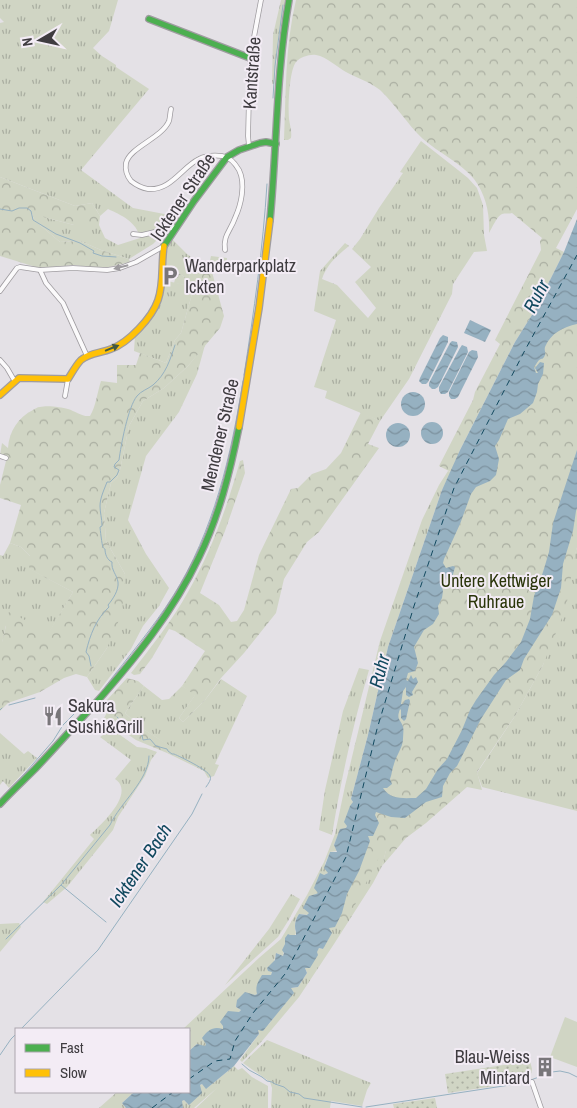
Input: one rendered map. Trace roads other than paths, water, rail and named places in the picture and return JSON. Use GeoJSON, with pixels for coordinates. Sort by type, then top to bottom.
{"type":"FeatureCollection","features":[{"type":"Feature","properties":{"kind":"main road","name":"Mendener Straße"},"geometry":{"type":"LineString","coordinates":[[0,804],[100,698],[143,647],[187,582],[216,514],[228,477],[244,406],[257,323],[276,144],[284,28],[289,0]]}},
{"type":"Feature","properties":{"kind":"main road"},"geometry":{"type":"LineString","coordinates":[[149,19],[250,58]]}},
{"type":"Feature","properties":{"kind":"main road","name":"Icktener Straße"},"geometry":{"type":"LineString","coordinates":[[87,356],[115,348],[124,343],[151,315],[160,293],[164,246],[213,174],[227,157],[250,146],[266,142],[276,144]]}},
{"type":"Feature","properties":{"kind":"main road"},"geometry":{"type":"LineString","coordinates":[[0,394],[14,380],[19,378],[68,379],[87,356]]}},
{"type":"Feature","properties":{"kind":"street","name":"Kantstraße"},"geometry":{"type":"LineString","coordinates":[[250,146],[248,136],[250,58],[261,0]]}},
{"type":"Feature","properties":{"kind":"street"},"geometry":{"type":"LineString","coordinates":[[171,110],[169,122],[153,138],[132,153],[127,160],[127,174],[133,182],[143,188],[159,188],[169,184],[201,158],[215,155],[227,157],[239,170],[242,194],[235,219],[225,237],[225,250]]}},
{"type":"Feature","properties":{"kind":"street"},"geometry":{"type":"LineString","coordinates":[[132,234],[142,235],[176,227]]}},
{"type":"Feature","properties":{"kind":"street"},"geometry":{"type":"LineString","coordinates":[[0,292],[18,268],[99,270],[120,268],[136,262],[164,246]]}},
{"type":"Feature","properties":{"kind":"street"},"geometry":{"type":"LineString","coordinates":[[40,270],[46,283],[63,303],[87,356]]}},
{"type":"Feature","properties":{"kind":"street"},"geometry":{"type":"LineString","coordinates":[[0,360],[14,380]]}},
{"type":"Feature","properties":{"kind":"street"},"geometry":{"type":"LineString","coordinates":[[65,396],[68,379]]}},
{"type":"Feature","properties":{"kind":"street"},"geometry":{"type":"LineString","coordinates":[[0,456],[6,458]]}},
{"type":"Feature","properties":{"kind":"street"},"geometry":{"type":"LineString","coordinates":[[532,1082],[541,1108]]}},
{"type":"Feature","properties":{"kind":"water"},"geometry":{"type":"Polygon","coordinates":[[[577,219],[577,324],[558,331],[545,347],[544,357],[534,367],[536,373],[538,373],[535,368],[540,362],[544,363],[543,374],[533,403],[520,414],[508,419],[495,446],[499,459],[496,475],[490,481],[476,487],[471,494],[444,559],[443,563],[446,568],[455,567],[450,581],[448,581],[443,573],[441,574],[440,581],[443,591],[438,606],[439,614],[433,624],[424,630],[414,647],[418,663],[415,671],[408,673],[406,680],[408,681],[411,675],[413,679],[416,677],[418,682],[412,692],[413,695],[409,697],[406,695],[406,687],[403,691],[401,704],[405,700],[409,699],[410,701],[404,721],[401,718],[400,709],[398,717],[403,728],[403,742],[390,779],[392,784],[387,788],[383,788],[386,792],[398,798],[416,798],[426,789],[438,769],[447,759],[476,700],[521,642],[530,619],[534,596],[549,552],[553,523],[577,450],[577,508],[573,531],[563,564],[561,588],[552,615],[524,659],[520,670],[506,680],[481,719],[457,766],[450,773],[443,786],[442,797],[426,802],[405,818],[391,817],[376,812],[375,815],[379,823],[373,836],[368,836],[370,841],[359,871],[347,894],[342,913],[335,927],[329,928],[332,933],[323,949],[319,948],[318,955],[310,968],[305,968],[307,973],[298,987],[291,988],[294,993],[263,1031],[258,1030],[259,1034],[234,1066],[206,1089],[202,1084],[200,1085],[202,1093],[189,1105],[184,1100],[182,1101],[183,1108],[126,1108],[122,1103],[133,1093],[190,1093],[190,1050],[197,1044],[205,1046],[206,1044],[202,1038],[209,1031],[214,1028],[223,1029],[220,1022],[228,1011],[239,1012],[241,1010],[236,1007],[237,1000],[245,992],[257,994],[258,982],[262,975],[271,975],[272,972],[268,971],[267,968],[275,960],[276,953],[283,956],[282,950],[285,938],[288,934],[296,935],[295,923],[299,914],[307,915],[309,913],[303,908],[309,896],[318,893],[314,888],[320,873],[324,875],[328,873],[324,868],[330,852],[337,852],[334,845],[340,829],[347,826],[344,822],[353,802],[351,799],[388,647],[442,490],[460,450],[515,342],[535,310],[564,252],[577,219]]]}},
{"type":"Feature","properties":{"kind":"water"},"geometry":{"type":"Polygon","coordinates":[[[470,320],[491,330],[485,342],[464,333],[470,320]]]}},
{"type":"Feature","properties":{"kind":"water"},"geometry":{"type":"Polygon","coordinates":[[[443,335],[448,337],[448,342],[428,382],[422,384],[419,381],[420,378],[443,335]]]}},
{"type":"Feature","properties":{"kind":"water"},"geometry":{"type":"Polygon","coordinates":[[[452,341],[457,342],[458,347],[438,387],[432,389],[429,383],[452,341]]]}},
{"type":"Feature","properties":{"kind":"water"},"geometry":{"type":"Polygon","coordinates":[[[462,345],[467,347],[468,352],[448,392],[441,394],[439,387],[462,345]]]}},
{"type":"Feature","properties":{"kind":"water"},"geometry":{"type":"Polygon","coordinates":[[[472,350],[477,351],[478,357],[458,397],[451,399],[449,392],[469,352],[472,350]]]}},
{"type":"Feature","properties":{"kind":"water"},"geometry":{"type":"Polygon","coordinates":[[[413,392],[421,396],[425,404],[421,412],[413,416],[405,412],[401,404],[405,396],[413,392]]]}},
{"type":"Feature","properties":{"kind":"water"},"geometry":{"type":"Polygon","coordinates":[[[432,422],[440,425],[443,433],[440,441],[432,444],[424,441],[421,433],[424,425],[432,422]]]}},
{"type":"Feature","properties":{"kind":"water"},"geometry":{"type":"Polygon","coordinates":[[[398,423],[406,427],[410,435],[406,443],[398,447],[390,443],[386,435],[390,427],[398,423]]]}},
{"type":"Feature","properties":{"kind":"waterway"},"geometry":{"type":"LineString","coordinates":[[273,98],[283,5]]}},
{"type":"Feature","properties":{"kind":"waterway"},"geometry":{"type":"LineString","coordinates":[[244,375],[258,280],[267,184]]}},
{"type":"Feature","properties":{"kind":"waterway","name":"Icktener Bach"},"geometry":{"type":"LineString","coordinates":[[0,209],[12,211],[19,208],[27,208],[31,211],[33,220],[56,234],[80,243],[94,251],[93,253],[116,257]]}},
{"type":"Feature","properties":{"kind":"waterway","name":"Icktener Bach"},"geometry":{"type":"LineString","coordinates":[[91,666],[86,652],[89,639],[97,622],[109,607],[108,605],[118,588],[112,562],[107,557],[102,544],[100,527],[102,526],[101,497],[107,482],[110,482],[119,470],[114,467],[119,460],[125,427],[134,401],[139,394],[153,385],[161,376],[175,345]]}},
{"type":"Feature","properties":{"kind":"waterway"},"geometry":{"type":"LineString","coordinates":[[105,687],[165,608],[200,546],[219,492],[233,437],[243,381]]}},
{"type":"Feature","properties":{"kind":"waterway"},"geometry":{"type":"LineString","coordinates":[[9,705],[35,698]]}},
{"type":"Feature","properties":{"kind":"waterway"},"geometry":{"type":"LineString","coordinates":[[0,799],[53,741],[63,725],[83,705]]}},
{"type":"Feature","properties":{"kind":"waterway","name":"Icktener Bach"},"geometry":{"type":"LineString","coordinates":[[117,717],[129,728],[142,735],[143,740],[150,739],[156,746],[167,749],[172,754],[205,770],[210,777],[210,782],[206,787]]}},
{"type":"Feature","properties":{"kind":"waterway"},"geometry":{"type":"LineString","coordinates":[[106,922],[61,885],[110,825],[139,783],[148,765],[149,756]]}},
{"type":"Feature","properties":{"kind":"waterway","name":"Icktener Bach"},"geometry":{"type":"LineString","coordinates":[[22,1028],[98,950],[192,814],[202,794]]}},
{"type":"Feature","properties":{"kind":"waterway"},"geometry":{"type":"LineString","coordinates":[[6,939],[61,885]]}},
{"type":"Feature","properties":{"kind":"waterway"},"geometry":{"type":"LineString","coordinates":[[0,1055],[15,1035]]}},
{"type":"Feature","properties":{"kind":"waterway"},"geometry":{"type":"LineString","coordinates":[[242,1064],[267,1081],[284,1087],[304,1098],[362,1107]]}},
{"type":"Feature","properties":{"kind":"waterway"},"geometry":{"type":"LineString","coordinates":[[366,1107],[523,1083],[552,1072],[560,1071],[577,1077]]}},
{"type":"Feature","properties":{"kind":"place","name":"Wanderparkplatz Ickten"},"geometry":{"type":"Point","coordinates":[170,276]}},
{"type":"Feature","properties":{"kind":"place","name":"Sakura Sushi&Grill"},"geometry":{"type":"Point","coordinates":[53,716]}},
{"type":"Feature","properties":{"kind":"place","name":"Blau-Weiss Mintard"},"geometry":{"type":"Point","coordinates":[545,1067]}},
{"type":"Feature","properties":{"kind":"water label","name":"Ruhr"},"geometry":{"type":"Point","coordinates":[536,296]}},
{"type":"Feature","properties":{"kind":"water label","name":"Ruhr"},"geometry":{"type":"Point","coordinates":[379,671]}},
{"type":"Feature","properties":{"kind":"park label","name":"Untere Kettwiger Ruhraue"},"geometry":{"type":"Point","coordinates":[496,591]}}]}
